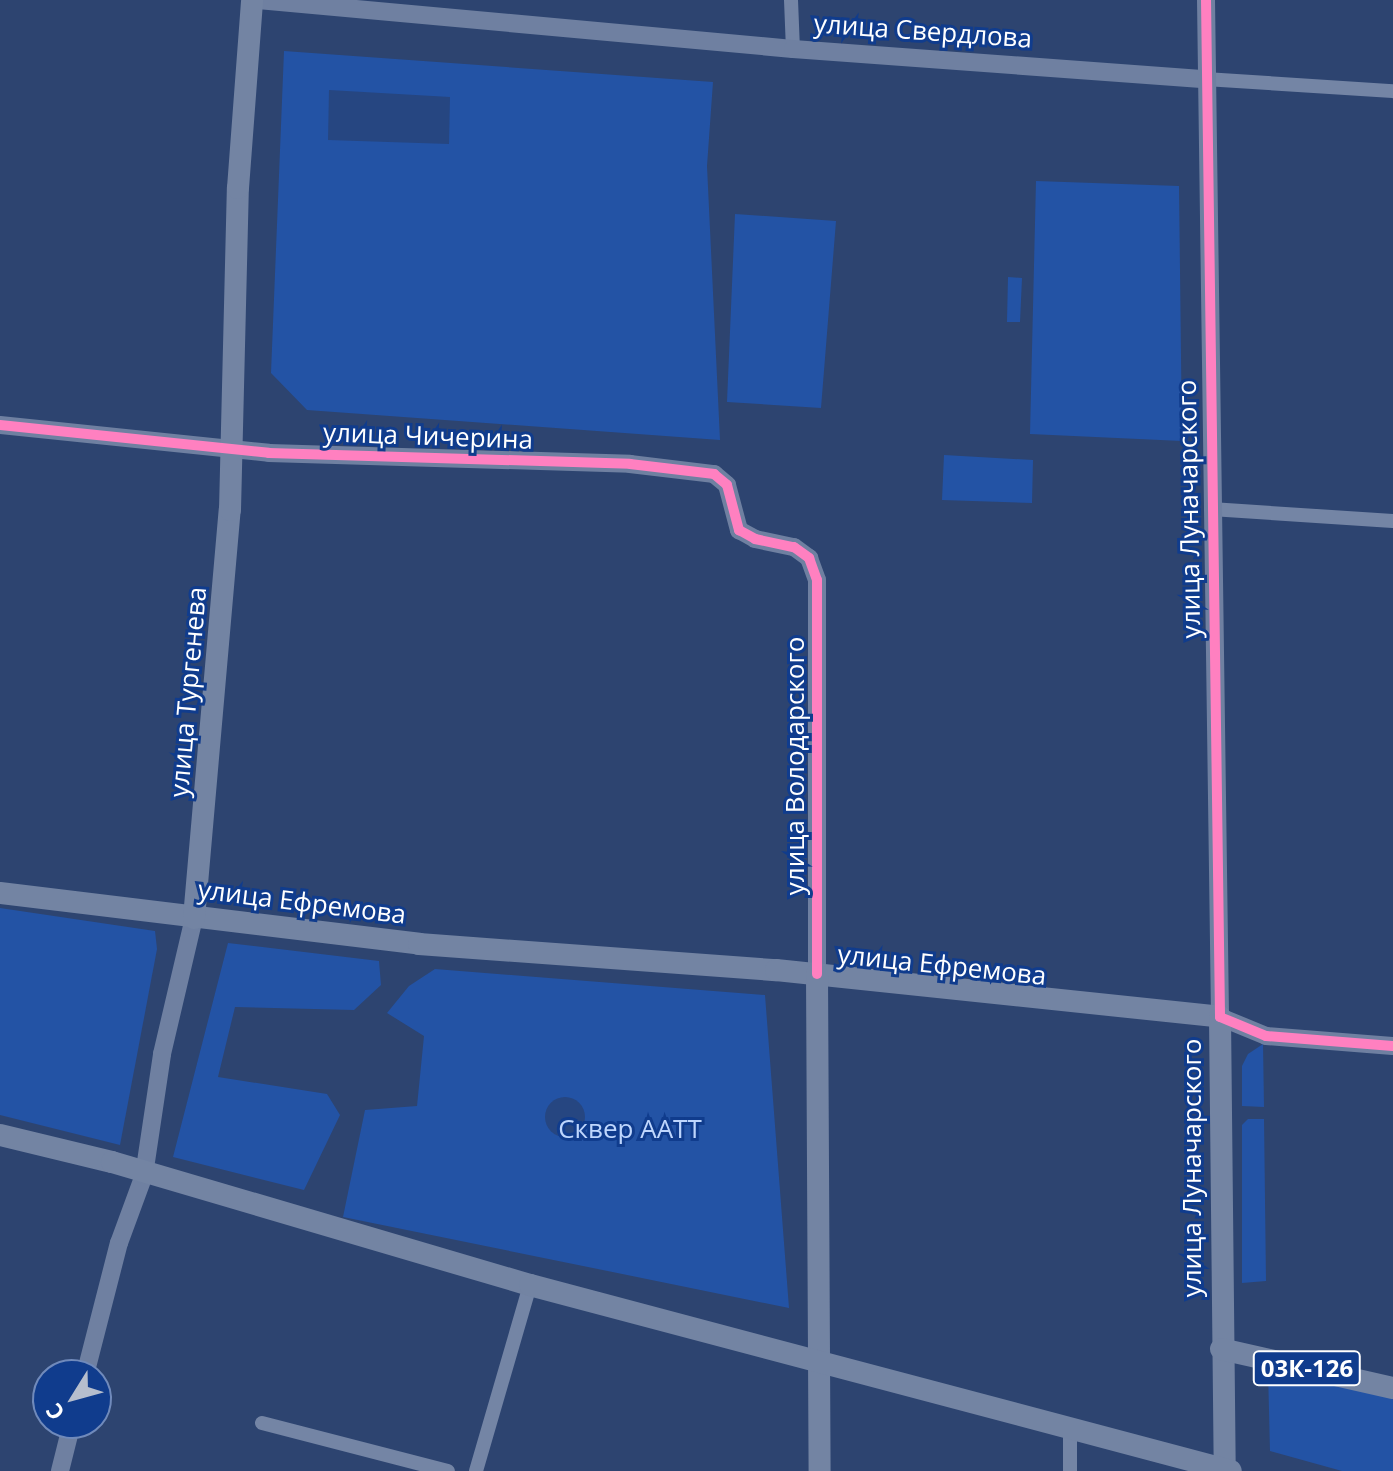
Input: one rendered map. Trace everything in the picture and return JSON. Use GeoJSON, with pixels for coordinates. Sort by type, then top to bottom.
{"type":"FeatureCollection","features":[{"type":"Feature","properties":{"kind":"main road","name":"улица Тургенева"},"geometry":{"type":"LineString","coordinates":[[194,918],[219,660],[231,447],[238,188],[255,0]]}},
{"type":"Feature","properties":{"kind":"main road","name":"улица Ефремова"},"geometry":{"type":"LineString","coordinates":[[0,893],[419,944],[817,974],[1220,1017]]}},
{"type":"Feature","properties":{"kind":"main road","name":"улица Володарского"},"geometry":{"type":"LineString","coordinates":[[817,974],[820,1471]]}},
{"type":"Feature","properties":{"kind":"main road","name":"улица Луначарского"},"geometry":{"type":"LineString","coordinates":[[1220,1017],[1221,1349],[1227,1470]]}},
{"type":"Feature","properties":{"kind":"main road"},"geometry":{"type":"LineString","coordinates":[[0,1135],[819,1364],[1227,1470]]}},
{"type":"Feature","properties":{"kind":"main road","name":"03К-126"},"geometry":{"type":"LineString","coordinates":[[1221,1349],[1393,1388]]}},
{"type":"Feature","properties":{"kind":"street","name":"улица Свердлова"},"geometry":{"type":"LineString","coordinates":[[255,0],[793,49],[1393,91]]}},
{"type":"Feature","properties":{"kind":"street"},"geometry":{"type":"LineString","coordinates":[[791,0],[793,49]]}},
{"type":"Feature","properties":{"kind":"street","name":"улица Луначарского"},"geometry":{"type":"LineString","coordinates":[[1206,0],[1220,1017]]}},
{"type":"Feature","properties":{"kind":"street","name":"улица Чичерина"},"geometry":{"type":"LineString","coordinates":[[0,425],[269,453],[630,464],[701,471],[727,485],[739,530],[755,539],[794,547],[809,558]]}},
{"type":"Feature","properties":{"kind":"street"},"geometry":{"type":"LineString","coordinates":[[1211,509],[1393,521]]}},
{"type":"Feature","properties":{"kind":"street","name":"улица Володарского"},"geometry":{"type":"LineString","coordinates":[[809,558],[817,580],[817,974]]}},
{"type":"Feature","properties":{"kind":"street","name":"улица Тургенева"},"geometry":{"type":"LineString","coordinates":[[89,1359],[119,1243],[144,1175],[162,1054],[194,918]]}},
{"type":"Feature","properties":{"kind":"street"},"geometry":{"type":"LineString","coordinates":[[1220,1017],[1266,1036],[1393,1046]]}},
{"type":"Feature","properties":{"kind":"street"},"geometry":{"type":"LineString","coordinates":[[476,1471],[530,1285]]}},
{"type":"Feature","properties":{"kind":"street"},"geometry":{"type":"LineString","coordinates":[[262,1423],[448,1471]]}},
{"type":"Feature","properties":{"kind":"street"},"geometry":{"type":"LineString","coordinates":[[1070,1427],[1070,1471]]}},
{"type":"Feature","properties":{"kind":"street"},"geometry":{"type":"LineString","coordinates":[[60,1471],[68,1439]]}},
{"type":"Feature","properties":{"kind":"green space"},"geometry":{"type":"Polygon","coordinates":[[[284,51],[713,82],[707,166],[720,440],[307,410],[271,373],[284,51]]]}},
{"type":"Feature","properties":{"kind":"green space"},"geometry":{"type":"Polygon","coordinates":[[[1036,181],[1179,186],[1182,441],[1030,434],[1036,181]]]}},
{"type":"Feature","properties":{"kind":"green space"},"geometry":{"type":"Polygon","coordinates":[[[735,214],[836,221],[821,408],[727,402],[735,214]]]}},
{"type":"Feature","properties":{"kind":"green space"},"geometry":{"type":"Polygon","coordinates":[[[1008,277],[1022,278],[1020,322],[1007,322],[1008,277]]]}},
{"type":"Feature","properties":{"kind":"green space"},"geometry":{"type":"Polygon","coordinates":[[[944,455],[1033,460],[1032,503],[942,500],[944,455]]]}},
{"type":"Feature","properties":{"kind":"green space"},"geometry":{"type":"Polygon","coordinates":[[[0,908],[155,931],[157,949],[120,1145],[0,1115],[0,908]]]}},
{"type":"Feature","properties":{"kind":"green space"},"geometry":{"type":"Polygon","coordinates":[[[228,943],[379,961],[381,985],[354,1010],[235,1007],[218,1077],[327,1094],[340,1115],[304,1190],[173,1157],[228,943]]]}},
{"type":"Feature","properties":{"kind":"green space","name":"Сквер ААТТ"},"geometry":{"type":"Polygon","coordinates":[[[435,969],[765,995],[789,1308],[343,1217],[365,1110],[417,1106],[424,1036],[387,1013],[409,986],[435,969]]]}},
{"type":"Feature","properties":{"kind":"green space"},"geometry":{"type":"Polygon","coordinates":[[[1263,1044],[1264,1107],[1242,1106],[1242,1066],[1248,1054],[1263,1044]]]}},
{"type":"Feature","properties":{"kind":"green space"},"geometry":{"type":"Polygon","coordinates":[[[1248,1119],[1264,1119],[1266,1281],[1242,1283],[1242,1125],[1248,1119]]]}},
{"type":"Feature","properties":{"kind":"green space"},"geometry":{"type":"Polygon","coordinates":[[[1268,1370],[1393,1397],[1393,1471],[1342,1471],[1270,1451],[1268,1370]]]}},
{"type":"Feature","properties":{"kind":"shaded area"},"geometry":{"type":"Polygon","coordinates":[[[329,90],[450,97],[449,144],[328,140],[329,90]]]}},
{"type":"Feature","properties":{"kind":"shaded area"},"geometry":{"type":"Polygon","coordinates":[[[565,1097],[579,1103],[585,1117],[579,1131],[565,1137],[551,1131],[545,1117],[551,1103],[565,1097]]]}},
{"type":"Feature","properties":{"kind":"cycle path"},"geometry":{"type":"LineString","coordinates":[[1206,0],[1220,1017],[1266,1036],[1393,1046]]}},
{"type":"Feature","properties":{"kind":"cycle path"},"geometry":{"type":"LineString","coordinates":[[0,425],[269,453],[630,464],[714,474],[727,485],[739,530],[755,539],[794,547],[809,558],[817,580],[817,974]]}}]}
